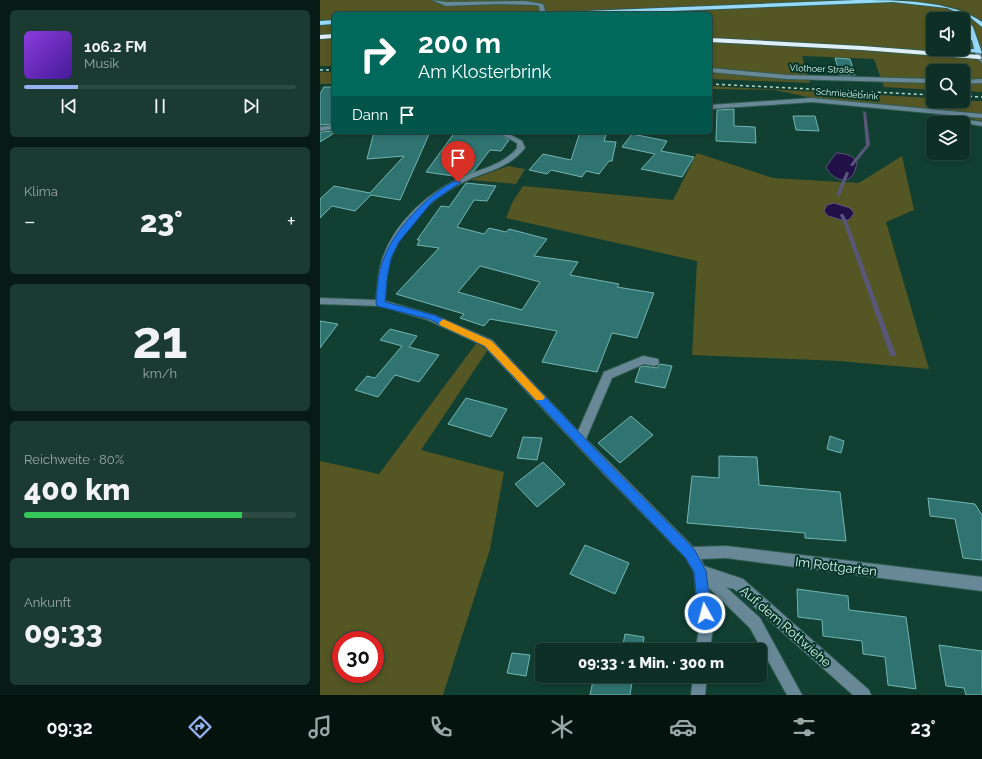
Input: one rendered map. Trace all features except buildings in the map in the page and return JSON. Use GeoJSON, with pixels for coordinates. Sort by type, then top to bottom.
{"type":"FeatureCollection","features":[{"type":"Feature","properties":{"kind":"highway"},"geometry":{"type":"LineString","coordinates":[[712,34],[926,46]]}},
{"type":"Feature","properties":{"kind":"highway"},"geometry":{"type":"LineString","coordinates":[[320,37],[332,36]]}},
{"type":"Feature","properties":{"kind":"highway"},"geometry":{"type":"LineString","coordinates":[[712,40],[980,56]]}},
{"type":"Feature","properties":{"kind":"highway"},"geometry":{"type":"LineString","coordinates":[[320,45],[332,44]]}},
{"type":"Feature","properties":{"kind":"main road"},"geometry":{"type":"LineString","coordinates":[[604,12],[864,0],[917,2],[937,5],[961,11],[973,17],[982,25]]}},
{"type":"Feature","properties":{"kind":"main road"},"geometry":{"type":"LineString","coordinates":[[917,2],[950,12]]}},
{"type":"Feature","properties":{"kind":"main road"},"geometry":{"type":"LineString","coordinates":[[320,23],[332,22]]}},
{"type":"Feature","properties":{"kind":"main road"},"geometry":{"type":"LineString","coordinates":[[970,27],[980,56]]}},
{"type":"Feature","properties":{"kind":"main road"},"geometry":{"type":"LineString","coordinates":[[970,39],[972,33]]}},
{"type":"Feature","properties":{"kind":"main road"},"geometry":{"type":"LineString","coordinates":[[970,53],[980,56]]}},
{"type":"Feature","properties":{"kind":"street"},"geometry":{"type":"LineString","coordinates":[[435,0],[446,4],[525,1],[540,4],[543,12]]}},
{"type":"Feature","properties":{"kind":"street","name":"Vlothoer Straße"},"geometry":{"type":"LineString","coordinates":[[712,70],[787,77],[926,81]]}},
{"type":"Feature","properties":{"kind":"street"},"geometry":{"type":"LineString","coordinates":[[970,82],[982,81]]}},
{"type":"Feature","properties":{"kind":"street","name":"Schmiedebrink"},"geometry":{"type":"LineString","coordinates":[[712,106],[812,100],[982,116]]}},
{"type":"Feature","properties":{"kind":"street"},"geometry":{"type":"LineString","coordinates":[[919,110],[931,116],[982,124]]}},
{"type":"Feature","properties":{"kind":"street"},"geometry":{"type":"LineString","coordinates":[[320,129],[332,127]]}},
{"type":"Feature","properties":{"kind":"street"},"geometry":{"type":"LineString","coordinates":[[380,303],[382,279],[388,258],[395,242],[429,201],[446,188],[503,164],[514,156],[521,148],[520,142],[504,134]]}},
{"type":"Feature","properties":{"kind":"street"},"geometry":{"type":"LineString","coordinates":[[320,301],[380,303],[431,317],[488,343],[690,553],[700,571],[755,623],[795,695]]}},
{"type":"Feature","properties":{"kind":"street"},"geometry":{"type":"LineString","coordinates":[[580,439],[608,375],[643,360],[654,362]]}},
{"type":"Feature","properties":{"kind":"street","name":"Im Rottgarten"},"geometry":{"type":"LineString","coordinates":[[690,553],[726,552],[982,584]]}},
{"type":"Feature","properties":{"kind":"street"},"geometry":{"type":"LineString","coordinates":[[700,571],[706,627],[704,643]]}},
{"type":"Feature","properties":{"kind":"street","name":"Auf dem Rottwiehe"},"geometry":{"type":"LineString","coordinates":[[700,571],[738,584],[864,695]]}},
{"type":"Feature","properties":{"kind":"street"},"geometry":{"type":"LineString","coordinates":[[698,695],[699,683]]}},
{"type":"Feature","properties":{"kind":"shaded area"},"geometry":{"type":"Polygon","coordinates":[[[320,0],[982,0],[982,92],[970,91],[970,64],[926,64],[926,90],[884,87],[874,59],[802,56],[810,83],[712,79],[712,12],[332,12],[332,66],[320,66],[320,0]]]}},
{"type":"Feature","properties":{"kind":"shaded area"},"geometry":{"type":"Polygon","coordinates":[[[320,72],[332,72],[332,84],[320,84],[320,72]]]}},
{"type":"Feature","properties":{"kind":"shaded area"},"geometry":{"type":"Polygon","coordinates":[[[712,86],[926,98],[926,108],[970,108],[970,101],[982,101],[982,121],[970,119],[970,116],[957,116],[921,109],[812,98],[775,90],[712,89],[712,86]]]}},
{"type":"Feature","properties":{"kind":"shaded area"},"geometry":{"type":"Polygon","coordinates":[[[697,153],[773,178],[859,183],[902,156],[914,210],[886,222],[929,369],[839,361],[692,355],[697,261],[506,218],[513,201],[523,186],[673,200],[697,153]]]}},
{"type":"Feature","properties":{"kind":"shaded area"},"geometry":{"type":"Polygon","coordinates":[[[836,153],[848,155],[857,162],[853,174],[848,179],[841,180],[837,178],[830,173],[826,167],[836,153]]]}},
{"type":"Feature","properties":{"kind":"shaded area"},"geometry":{"type":"Polygon","coordinates":[[[508,166],[525,169],[516,184],[470,180],[508,166]]]}},
{"type":"Feature","properties":{"kind":"shaded area"},"geometry":{"type":"Polygon","coordinates":[[[834,203],[850,208],[854,213],[850,219],[845,221],[828,216],[824,211],[827,205],[834,203]]]}},
{"type":"Feature","properties":{"kind":"shaded area"},"geometry":{"type":"Polygon","coordinates":[[[478,341],[487,346],[487,351],[421,450],[504,472],[490,549],[443,695],[320,695],[320,461],[379,474],[478,341]]]}},
{"type":"Feature","properties":{"kind":"waterway"},"geometry":{"type":"LineString","coordinates":[[852,165],[868,145],[864,112]]}},
{"type":"Feature","properties":{"kind":"waterway"},"geometry":{"type":"LineString","coordinates":[[838,195],[847,173]]}},
{"type":"Feature","properties":{"kind":"waterway"},"geometry":{"type":"LineString","coordinates":[[842,215],[893,355]]}},
{"type":"Feature","properties":{"kind":"railway"},"geometry":{"type":"LineString","coordinates":[[320,70],[332,70]]}},
{"type":"Feature","properties":{"kind":"railway"},"geometry":{"type":"LineString","coordinates":[[712,84],[926,95]]}},
{"type":"Feature","properties":{"kind":"railway"},"geometry":{"type":"LineString","coordinates":[[970,96],[982,97]]}},
{"type":"Feature","properties":{"kind":"slow traffic"},"geometry":{"type":"LineString","coordinates":[[443,323],[488,343],[540,397]]}},
{"type":"Feature","properties":{"kind":"route"},"geometry":{"type":"LineString","coordinates":[[458,182],[446,188],[429,201],[408,224],[395,242],[388,258],[382,279],[380,303],[431,317],[488,343],[607,469],[690,553],[700,571],[705,613]]}}]}
